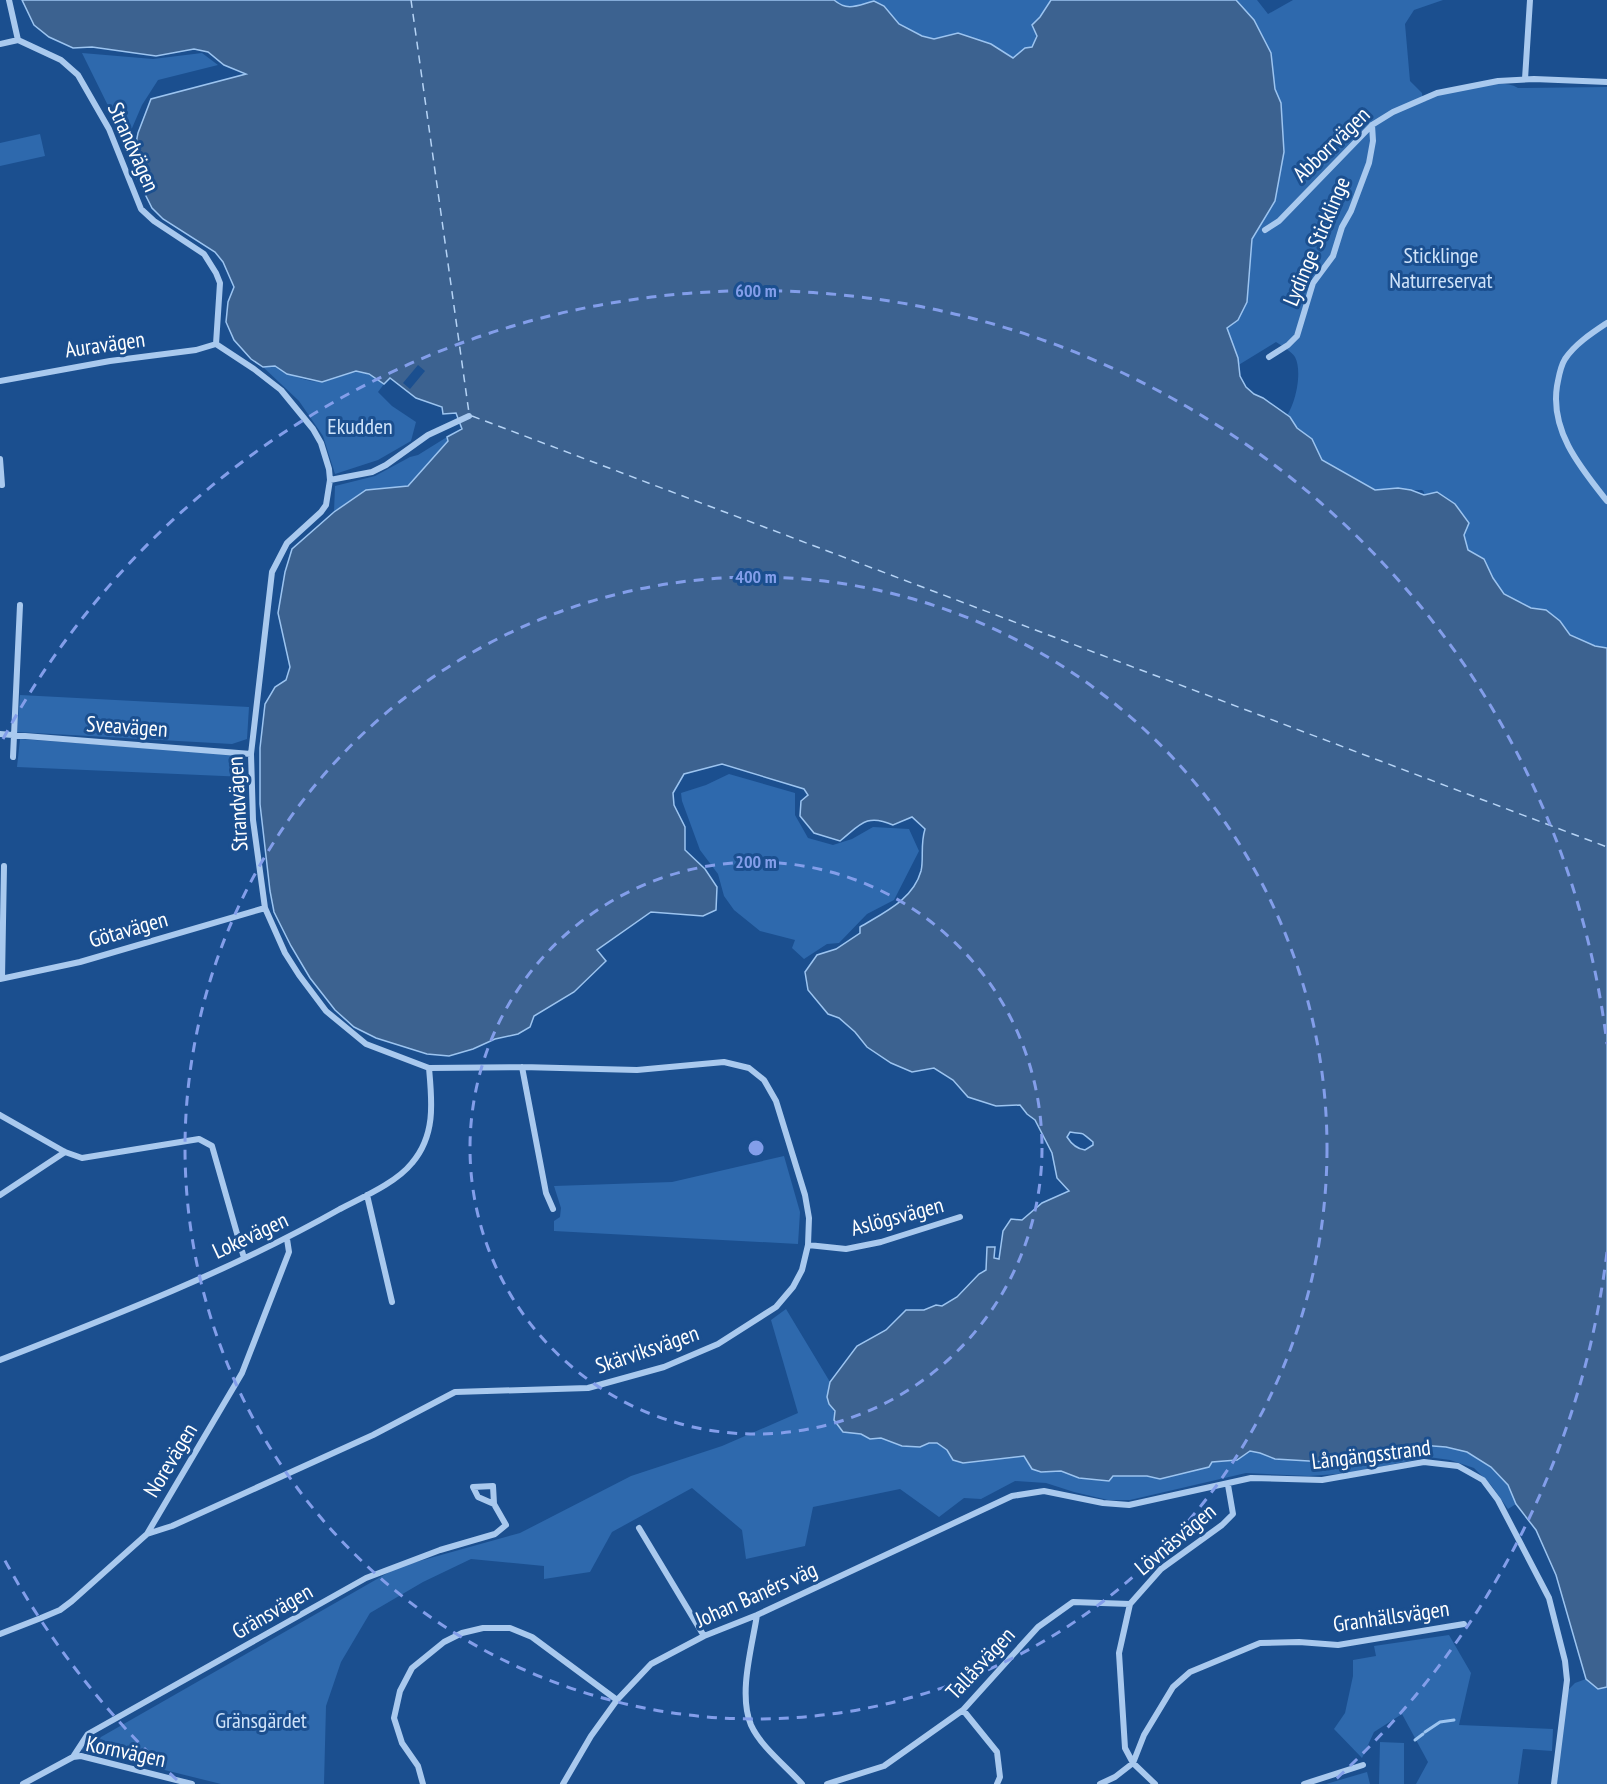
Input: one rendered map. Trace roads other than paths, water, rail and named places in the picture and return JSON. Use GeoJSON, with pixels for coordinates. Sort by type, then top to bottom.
{"type":"FeatureCollection","features":[{"type":"Feature","properties":{"kind":"street"},"geometry":{"type":"LineString","coordinates":[[0,44],[18,40],[9,0]]}},
{"type":"Feature","properties":{"kind":"street"},"geometry":{"type":"LineString","coordinates":[[1525,79],[1530,0]]}},
{"type":"Feature","properties":{"kind":"street","name":"Strandvägen"},"geometry":{"type":"LineString","coordinates":[[18,40],[61,60],[78,75],[109,129],[141,209],[154,221],[204,254],[216,273],[220,283],[216,344],[281,390],[304,416],[321,443],[330,480],[326,505],[287,543],[272,572],[260,663],[251,754],[253,820],[265,908],[285,953],[326,1011],[366,1044],[429,1068]]}},
{"type":"Feature","properties":{"kind":"street","name":"Abborrvägen"},"geometry":{"type":"LineString","coordinates":[[1265,230],[1279,221],[1372,125],[1393,112],[1437,93],[1498,81],[1525,79],[1607,82]]}},
{"type":"Feature","properties":{"kind":"street","name":"Lydinge Sticklinge"},"geometry":{"type":"LineString","coordinates":[[1269,357],[1288,345],[1296,336],[1313,283],[1334,256],[1342,227],[1351,211],[1369,163],[1372,125]]}},
{"type":"Feature","properties":{"kind":"street"},"geometry":{"type":"LineString","coordinates":[[1607,323],[1582,341],[1566,359],[1559,372],[1556,396],[1557,414],[1562,434],[1580,466],[1607,501]]}},
{"type":"Feature","properties":{"kind":"street","name":"Auravägen"},"geometry":{"type":"LineString","coordinates":[[0,381],[98,363],[196,350],[216,344]]}},
{"type":"Feature","properties":{"kind":"street"},"geometry":{"type":"LineString","coordinates":[[330,480],[372,472],[386,465],[428,435],[469,416]]}},
{"type":"Feature","properties":{"kind":"street"},"geometry":{"type":"LineString","coordinates":[[0,459],[2,485]]}},
{"type":"Feature","properties":{"kind":"street"},"geometry":{"type":"LineString","coordinates":[[13,757],[20,605]]}},
{"type":"Feature","properties":{"kind":"street","name":"Sveavägen"},"geometry":{"type":"LineString","coordinates":[[0,734],[251,754]]}},
{"type":"Feature","properties":{"kind":"street"},"geometry":{"type":"LineString","coordinates":[[1,978],[4,866]]}},
{"type":"Feature","properties":{"kind":"street","name":"Götavägen"},"geometry":{"type":"LineString","coordinates":[[1,978],[80,962],[265,908]]}},
{"type":"Feature","properties":{"kind":"street","name":"Skärviksvägen"},"geometry":{"type":"LineString","coordinates":[[147,1534],[172,1526],[373,1435],[454,1392],[588,1388],[664,1367],[718,1344],[776,1307],[793,1287],[802,1270],[808,1245],[809,1218],[805,1195],[776,1101],[764,1080],[749,1068],[724,1062],[637,1070],[522,1066],[429,1068]]}},
{"type":"Feature","properties":{"kind":"street"},"geometry":{"type":"LineString","coordinates":[[522,1066],[546,1194],[554,1209]]}},
{"type":"Feature","properties":{"kind":"street","name":"Lokevägen"},"geometry":{"type":"LineString","coordinates":[[0,1360],[107,1318],[287,1239],[385,1184],[411,1164],[422,1150],[431,1124],[429,1068]]}},
{"type":"Feature","properties":{"kind":"street"},"geometry":{"type":"LineString","coordinates":[[0,1114],[65,1152],[82,1158],[199,1139],[205,1140],[212,1146],[244,1258]]}},
{"type":"Feature","properties":{"kind":"street"},"geometry":{"type":"LineString","coordinates":[[0,1195],[65,1152]]}},
{"type":"Feature","properties":{"kind":"street"},"geometry":{"type":"LineString","coordinates":[[366,1195],[392,1302]]}},
{"type":"Feature","properties":{"kind":"street","name":"Aslögsvägen"},"geometry":{"type":"LineString","coordinates":[[808,1245],[846,1249],[881,1242],[960,1217]]}},
{"type":"Feature","properties":{"kind":"street","name":"Norevägen"},"geometry":{"type":"LineString","coordinates":[[0,1634],[60,1610],[72,1602],[147,1534],[242,1373],[289,1252],[287,1239]]}},
{"type":"Feature","properties":{"kind":"street","name":"Långängsstrand"},"geometry":{"type":"LineString","coordinates":[[1012,1496],[1044,1491],[1103,1503],[1130,1505],[1228,1485],[1251,1478],[1322,1480],[1424,1462],[1458,1466],[1483,1480],[1498,1500],[1549,1598],[1565,1661],[1567,1680],[1554,1784]]}},
{"type":"Feature","properties":{"kind":"street","name":"Lövnäsvägen"},"geometry":{"type":"LineString","coordinates":[[1155,1784],[1133,1763],[1125,1748],[1119,1653],[1130,1604],[1161,1569],[1222,1526],[1233,1514],[1228,1485]]}},
{"type":"Feature","properties":{"kind":"street","name":"Johan Banérs väg"},"geometry":{"type":"LineString","coordinates":[[563,1784],[591,1736],[617,1700],[651,1664],[704,1636],[757,1615],[1012,1496]]}},
{"type":"Feature","properties":{"kind":"street","name":"Gränsvägen"},"geometry":{"type":"LineString","coordinates":[[73,1757],[88,1734],[366,1578],[440,1550],[495,1534],[506,1525],[494,1504]]}},
{"type":"Feature","properties":{"kind":"street"},"geometry":{"type":"LineString","coordinates":[[639,1528],[704,1636]]}},
{"type":"Feature","properties":{"kind":"street","name":"Tallåsvägen"},"geometry":{"type":"LineString","coordinates":[[827,1784],[884,1766],[963,1710],[1038,1628],[1073,1602],[1130,1604]]}},
{"type":"Feature","properties":{"kind":"street"},"geometry":{"type":"LineString","coordinates":[[757,1615],[748,1670],[746,1707],[752,1726],[763,1743],[802,1784]]}},
{"type":"Feature","properties":{"kind":"street","name":"Granhällsvägen"},"geometry":{"type":"LineString","coordinates":[[1133,1763],[1144,1735],[1173,1687],[1190,1672],[1260,1643],[1299,1642],[1338,1645],[1464,1624]]}},
{"type":"Feature","properties":{"kind":"street"},"geometry":{"type":"LineString","coordinates":[[423,1784],[418,1766],[402,1743],[394,1718],[400,1691],[412,1668],[444,1642],[462,1633],[483,1628],[510,1628],[532,1636],[617,1700]]}},
{"type":"Feature","properties":{"kind":"street"},"geometry":{"type":"LineString","coordinates":[[963,1710],[997,1752],[1000,1777],[997,1784]]}},
{"type":"Feature","properties":{"kind":"street","name":"Kornvägen"},"geometry":{"type":"LineString","coordinates":[[23,1784],[73,1757],[81,1756],[192,1784]]}},
{"type":"Feature","properties":{"kind":"street"},"geometry":{"type":"LineString","coordinates":[[1100,1784],[1115,1777],[1133,1763]]}},
{"type":"Feature","properties":{"kind":"street"},"geometry":{"type":"LineString","coordinates":[[1304,1784],[1363,1765]]}},
{"type":"Feature","properties":{"kind":"waterway"},"geometry":{"type":"LineString","coordinates":[[1425,1732],[1440,1722],[1454,1720]]}},
{"type":"Feature","properties":{"kind":"waterway"},"geometry":{"type":"LineString","coordinates":[[1415,1740],[1423,1734]]}},
{"type":"Feature","properties":{"kind":"park label","name":"Sticklinge Naturreservat"},"geometry":{"type":"Point","coordinates":[1441,268]}},
{"type":"Feature","properties":{"kind":"park label","name":"Ekudden"},"geometry":{"type":"Point","coordinates":[360,426]}},
{"type":"Feature","properties":{"kind":"park label","name":"Gränsgärdet"},"geometry":{"type":"Point","coordinates":[261,1720]}}]}
